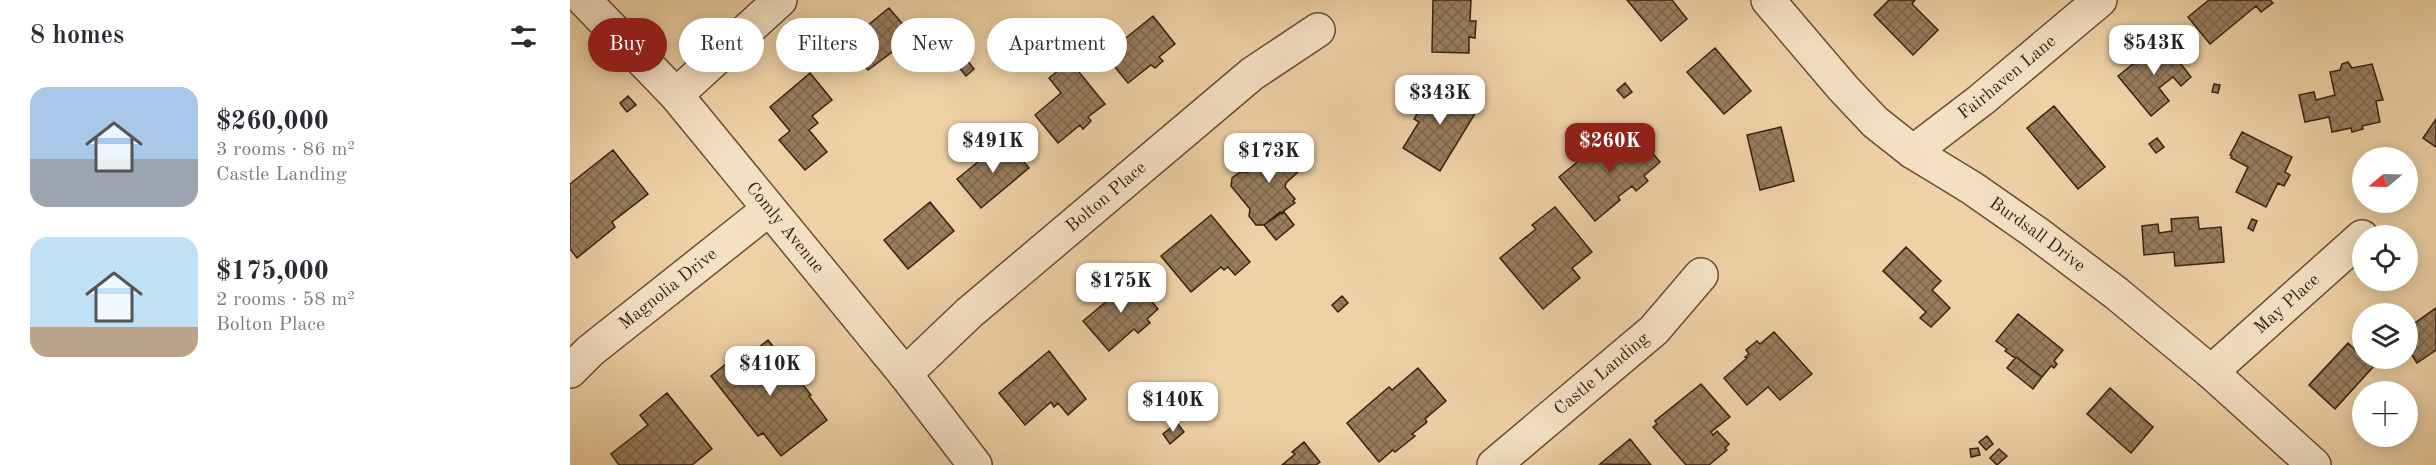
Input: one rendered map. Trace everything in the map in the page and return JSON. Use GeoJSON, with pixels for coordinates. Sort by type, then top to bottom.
{"type":"FeatureCollection","features":[{"type":"Feature","properties":{"kind":"street","name":"Comly Avenue"},"geometry":{"type":"LineString","coordinates":[[584,0],[676,95],[905,374],[975,465]]}},
{"type":"Feature","properties":{"kind":"street"},"geometry":{"type":"LineString","coordinates":[[676,95],[780,0]]}},
{"type":"Feature","properties":{"kind":"street","name":"Burdsall Drive"},"geometry":{"type":"LineString","coordinates":[[1768,0],[1875,122],[1913,152],[1972,188],[2035,232],[2116,293],[2211,372],[2314,465]]}},
{"type":"Feature","properties":{"kind":"street","name":"Fairhaven Lane"},"geometry":{"type":"LineString","coordinates":[[1913,152],[1981,100],[2100,0]]}},
{"type":"Feature","properties":{"kind":"street","name":"Bolton Place"},"geometry":{"type":"LineString","coordinates":[[905,374],[969,313],[1252,74],[1318,30]]}},
{"type":"Feature","properties":{"kind":"street","name":"Magnolia Drive"},"geometry":{"type":"LineString","coordinates":[[570,371],[590,351],[769,209]]}},
{"type":"Feature","properties":{"kind":"street","name":"May Place"},"geometry":{"type":"LineString","coordinates":[[2211,372],[2352,246]]}},
{"type":"Feature","properties":{"kind":"street","name":"Castle Landing"},"geometry":{"type":"LineString","coordinates":[[1494,465],[1654,330],[1701,275]]}},
{"type":"Feature","properties":{"kind":"building"},"geometry":{"type":"Polygon","coordinates":[[[1433,0],[1471,0],[1470,21],[1476,21],[1475,38],[1469,37],[1469,53],[1432,52],[1433,0]]]}},
{"type":"Feature","properties":{"kind":"building"},"geometry":{"type":"Polygon","coordinates":[[[1627,0],[1672,0],[1687,19],[1661,41],[1627,0]]]}},
{"type":"Feature","properties":{"kind":"building"},"geometry":{"type":"Polygon","coordinates":[[[1889,0],[1915,0],[1912,4],[1938,30],[1913,55],[1874,15],[1889,0]]]}},
{"type":"Feature","properties":{"kind":"building"},"geometry":{"type":"Polygon","coordinates":[[[2209,0],[2270,0],[2273,3],[2261,12],[2256,6],[2210,44],[2188,17],[2209,0]]]}},
{"type":"Feature","properties":{"kind":"building"},"geometry":{"type":"Polygon","coordinates":[[[889,8],[897,18],[891,18],[891,53],[879,62],[879,18],[877,18],[889,8]]]}},
{"type":"Feature","properties":{"kind":"building"},"geometry":{"type":"Polygon","coordinates":[[[1153,16],[1175,44],[1159,57],[1163,61],[1155,68],[1151,65],[1128,83],[1119,72],[1127,72],[1127,37],[1153,16]]]}},
{"type":"Feature","properties":{"kind":"building"},"geometry":{"type":"Polygon","coordinates":[[[2161,41],[2174,56],[2176,54],[2191,77],[2181,86],[2173,77],[2159,88],[2169,101],[2151,116],[2118,76],[2139,59],[2136,55],[2145,48],[2148,51],[2161,41]]]}},
{"type":"Feature","properties":{"kind":"building"},"geometry":{"type":"Polygon","coordinates":[[[1715,48],[1751,91],[1724,114],[1687,72],[1715,48]]]}},
{"type":"Feature","properties":{"kind":"building"},"geometry":{"type":"Polygon","coordinates":[[[2348,62],[2352,68],[2372,64],[2383,100],[2376,101],[2380,122],[2362,126],[2363,129],[2352,132],[2351,128],[2332,132],[2329,117],[2305,122],[2299,95],[2314,92],[2316,100],[2335,95],[2330,72],[2340,70],[2342,64],[2348,62]]]}},
{"type":"Feature","properties":{"kind":"building"},"geometry":{"type":"Polygon","coordinates":[[[1056,72],[1079,72],[1105,104],[1088,117],[1091,121],[1083,129],[1080,125],[1058,143],[1035,115],[1061,93],[1049,78],[1056,72]]]}},
{"type":"Feature","properties":{"kind":"building"},"geometry":{"type":"Polygon","coordinates":[[[810,73],[832,100],[812,116],[818,123],[809,130],[827,152],[805,170],[779,140],[790,131],[770,107],[810,73]]]}},
{"type":"Feature","properties":{"kind":"building"},"geometry":{"type":"Polygon","coordinates":[[[1438,81],[1479,107],[1440,171],[1403,148],[1419,122],[1414,119],[1438,81]]]}},
{"type":"Feature","properties":{"kind":"building"},"geometry":{"type":"Polygon","coordinates":[[[1625,83],[1632,92],[1624,98],[1617,90],[1625,83]]]}},
{"type":"Feature","properties":{"kind":"building"},"geometry":{"type":"Polygon","coordinates":[[[2214,84],[2220,85],[2218,93],[2212,92],[2214,84]]]}},
{"type":"Feature","properties":{"kind":"building"},"geometry":{"type":"Polygon","coordinates":[[[628,96],[636,105],[627,112],[620,103],[628,96]]]}},
{"type":"Feature","properties":{"kind":"building"},"geometry":{"type":"Polygon","coordinates":[[[2054,106],[2105,167],[2078,189],[2027,128],[2054,106]]]}},
{"type":"Feature","properties":{"kind":"building"},"geometry":{"type":"Polygon","coordinates":[[[2436,119],[2436,147],[2423,138],[2436,119]]]}},
{"type":"Feature","properties":{"kind":"building"},"geometry":{"type":"Polygon","coordinates":[[[1781,127],[1794,181],[1760,190],[1747,135],[1781,127]]]}},
{"type":"Feature","properties":{"kind":"building"},"geometry":{"type":"Polygon","coordinates":[[[1632,129],[1660,162],[1644,176],[1648,181],[1636,191],[1632,186],[1618,197],[1620,200],[1595,221],[1559,177],[1587,154],[1593,161],[1632,129]]]}},
{"type":"Feature","properties":{"kind":"building"},"geometry":{"type":"Polygon","coordinates":[[[2242,132],[2292,157],[2285,172],[2290,175],[2284,186],[2278,183],[2266,207],[2236,192],[2248,167],[2231,158],[2230,155],[2242,132]]]}},
{"type":"Feature","properties":{"kind":"building"},"geometry":{"type":"Polygon","coordinates":[[[2157,138],[2164,147],[2156,153],[2149,144],[2157,138]]]}},
{"type":"Feature","properties":{"kind":"building"},"geometry":{"type":"Polygon","coordinates":[[[1005,140],[1029,168],[981,208],[957,179],[1005,140]]]}},
{"type":"Feature","properties":{"kind":"building"},"geometry":{"type":"Polygon","coordinates":[[[1284,142],[1296,157],[1301,153],[1309,162],[1286,183],[1285,187],[1295,199],[1293,201],[1295,203],[1264,225],[1256,225],[1249,216],[1250,209],[1231,186],[1232,178],[1240,172],[1248,172],[1284,142]]]}},
{"type":"Feature","properties":{"kind":"building"},"geometry":{"type":"Polygon","coordinates":[[[613,150],[648,194],[612,222],[615,227],[577,258],[570,249],[570,184],[613,150]]]}},
{"type":"Feature","properties":{"kind":"building"},"geometry":{"type":"Polygon","coordinates":[[[930,202],[954,231],[908,269],[884,240],[930,202]]]}},
{"type":"Feature","properties":{"kind":"building"},"geometry":{"type":"Polygon","coordinates":[[[1555,207],[1592,252],[1572,268],[1580,278],[1543,309],[1500,258],[1536,229],[1532,225],[1555,207]]]}},
{"type":"Feature","properties":{"kind":"building"},"geometry":{"type":"Polygon","coordinates":[[[1280,212],[1282,214],[1284,212],[1294,225],[1276,240],[1264,225],[1280,212]]]}},
{"type":"Feature","properties":{"kind":"building"},"geometry":{"type":"Polygon","coordinates":[[[1211,215],[1250,262],[1235,275],[1228,267],[1224,270],[1221,267],[1191,292],[1161,256],[1211,215]]]}},
{"type":"Feature","properties":{"kind":"building"},"geometry":{"type":"Polygon","coordinates":[[[2198,217],[2199,229],[2221,227],[2224,262],[2175,266],[2174,252],[2144,255],[2142,226],[2158,224],[2159,233],[2172,231],[2171,219],[2198,217]]]}},
{"type":"Feature","properties":{"kind":"building"},"geometry":{"type":"Polygon","coordinates":[[[2252,219],[2257,221],[2253,231],[2248,228],[2252,219]]]}},
{"type":"Feature","properties":{"kind":"building"},"geometry":{"type":"Polygon","coordinates":[[[1906,247],[1941,281],[1932,290],[1950,308],[1931,327],[1920,318],[1926,312],[1883,271],[1906,247]]]}},
{"type":"Feature","properties":{"kind":"building"},"geometry":{"type":"Polygon","coordinates":[[[1133,279],[1158,309],[1147,319],[1150,323],[1138,333],[1134,329],[1109,351],[1083,321],[1108,300],[1103,293],[1113,285],[1118,292],[1133,279]]]}},
{"type":"Feature","properties":{"kind":"building"},"geometry":{"type":"Polygon","coordinates":[[[1342,296],[1348,303],[1338,312],[1332,305],[1342,296]]]}},
{"type":"Feature","properties":{"kind":"building"},"geometry":{"type":"Polygon","coordinates":[[[2436,308],[2436,350],[2418,362],[2418,321],[2436,308]]]}},
{"type":"Feature","properties":{"kind":"building"},"geometry":{"type":"Polygon","coordinates":[[[2018,314],[2063,350],[2054,361],[2057,364],[2054,368],[2051,366],[2042,377],[2005,351],[2007,349],[1996,341],[2018,314]]]}},
{"type":"Feature","properties":{"kind":"building"},"geometry":{"type":"Polygon","coordinates":[[[1774,332],[1812,374],[1780,400],[1768,387],[1747,405],[1724,378],[1747,358],[1745,357],[1749,354],[1746,350],[1757,341],[1760,344],[1774,332]]]}},
{"type":"Feature","properties":{"kind":"building"},"geometry":{"type":"Polygon","coordinates":[[[768,340],[811,395],[809,396],[827,420],[781,456],[763,433],[758,436],[711,376],[747,347],[752,353],[768,340]]]}},
{"type":"Feature","properties":{"kind":"building"},"geometry":{"type":"Polygon","coordinates":[[[2348,343],[2352,347],[2352,369],[2371,369],[2360,381],[2352,381],[2352,390],[2335,409],[2309,385],[2348,343]]]}},
{"type":"Feature","properties":{"kind":"building"},"geometry":{"type":"Polygon","coordinates":[[[1049,351],[1086,399],[1068,415],[1058,403],[1054,407],[1051,402],[1025,425],[999,393],[1049,351]]]}},
{"type":"Feature","properties":{"kind":"building"},"geometry":{"type":"Polygon","coordinates":[[[2016,357],[2042,377],[2033,389],[2007,368],[2016,357]]]}},
{"type":"Feature","properties":{"kind":"building"},"geometry":{"type":"Polygon","coordinates":[[[1418,368],[1446,401],[1425,419],[1427,422],[1412,434],[1415,436],[1379,462],[1347,423],[1389,387],[1392,390],[1418,368]]]}},
{"type":"Feature","properties":{"kind":"building"},"geometry":{"type":"Polygon","coordinates":[[[1701,384],[1730,417],[1711,432],[1713,435],[1717,431],[1729,444],[1725,448],[1727,450],[1709,465],[1686,465],[1653,427],[1657,424],[1655,421],[1701,384]]]}},
{"type":"Feature","properties":{"kind":"building"},"geometry":{"type":"Polygon","coordinates":[[[2110,388],[2153,427],[2131,453],[2087,414],[2110,388]]]}},
{"type":"Feature","properties":{"kind":"building"},"geometry":{"type":"Polygon","coordinates":[[[667,393],[712,449],[692,465],[619,465],[611,454],[648,425],[640,415],[667,393]]]}},
{"type":"Feature","properties":{"kind":"building"},"geometry":{"type":"Polygon","coordinates":[[[1177,423],[1184,432],[1170,444],[1163,434],[1177,423]]]}},
{"type":"Feature","properties":{"kind":"building"},"geometry":{"type":"Polygon","coordinates":[[[1987,436],[1993,444],[1986,450],[1979,442],[1987,436]]]}},
{"type":"Feature","properties":{"kind":"building"},"geometry":{"type":"Polygon","coordinates":[[[1630,439],[1651,465],[1600,464],[1630,439]]]}},
{"type":"Feature","properties":{"kind":"building"},"geometry":{"type":"Polygon","coordinates":[[[1304,442],[1320,462],[1316,465],[1282,465],[1295,454],[1292,452],[1304,442]]]}},
{"type":"Feature","properties":{"kind":"building"},"geometry":{"type":"Polygon","coordinates":[[[1978,448],[1980,455],[1971,457],[1970,449],[1978,448]]]}},
{"type":"Feature","properties":{"kind":"building"},"geometry":{"type":"Polygon","coordinates":[[[1999,449],[2007,456],[1997,465],[1990,458],[1999,449]]]}}]}
